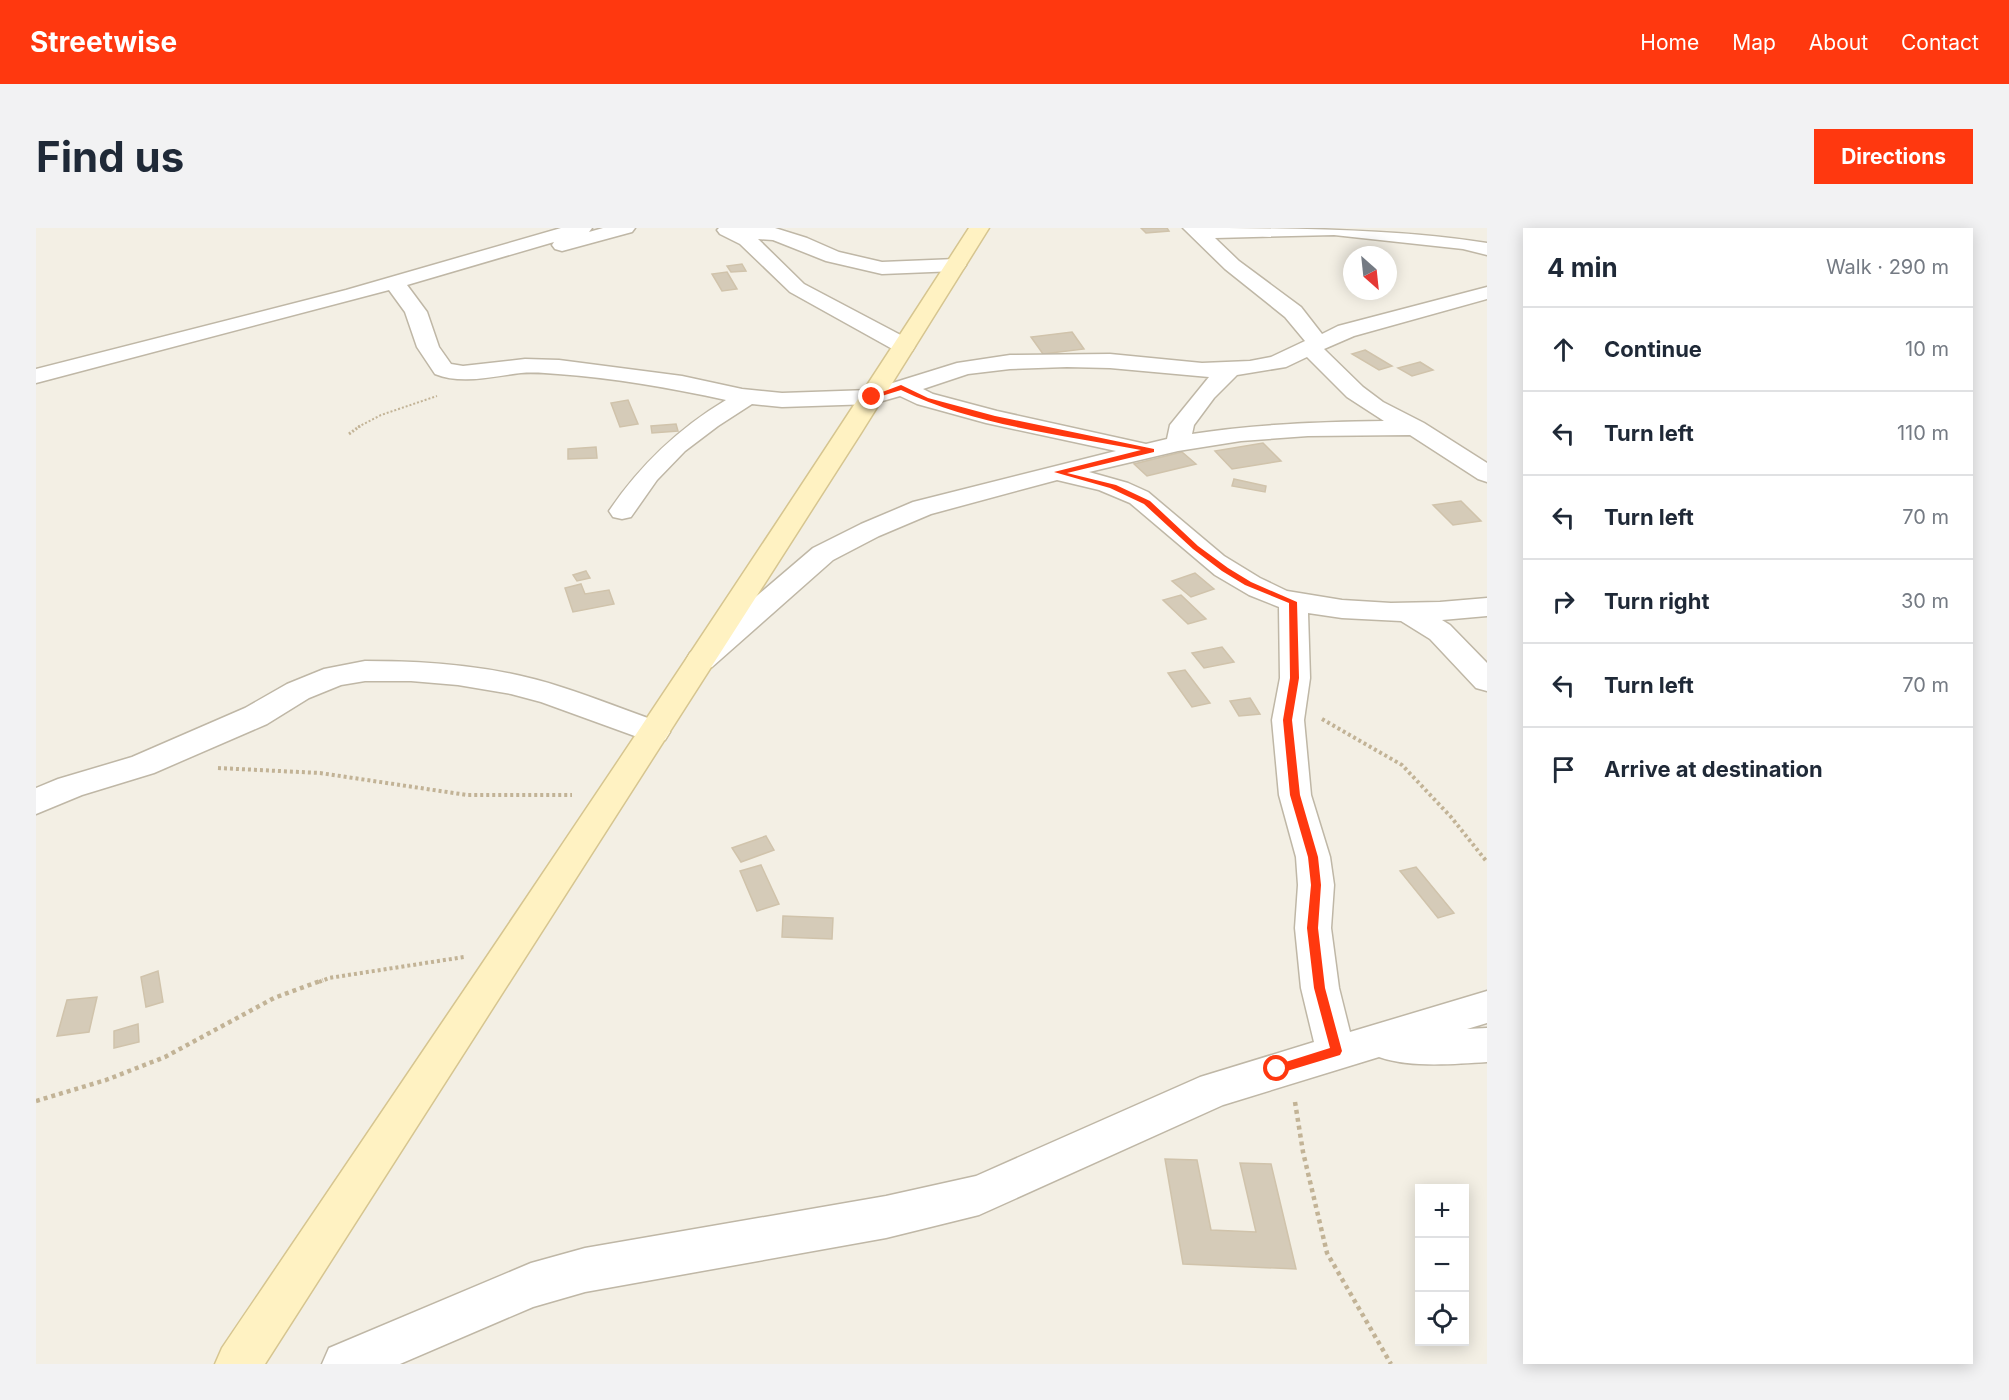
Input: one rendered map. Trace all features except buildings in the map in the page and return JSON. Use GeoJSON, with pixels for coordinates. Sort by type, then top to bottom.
{"type":"FeatureCollection","features":[{"type":"Feature","properties":{"kind":"street"},"geometry":{"type":"LineString","coordinates":[[36,376],[454,266],[582,228]]}},
{"type":"Feature","properties":{"kind":"street"},"geometry":{"type":"LineString","coordinates":[[454,266],[532,252],[626,228]]}},
{"type":"Feature","properties":{"kind":"street"},"geometry":{"type":"LineString","coordinates":[[238,1364],[701,660],[887,392],[904,346],[979,228]]}},
{"type":"Feature","properties":{"kind":"street"},"geometry":{"type":"LineString","coordinates":[[1195,230],[1334,229],[1464,243],[1486,248]]}},
{"type":"Feature","properties":{"kind":"street"},"geometry":{"type":"LineString","coordinates":[[727,230],[775,234],[833,257],[882,268],[956,265]]}},
{"type":"Feature","properties":{"kind":"street"},"geometry":{"type":"LineString","coordinates":[[727,230],[747,240],[797,288],[904,346]]}},
{"type":"Feature","properties":{"kind":"street"},"geometry":{"type":"LineString","coordinates":[[1195,230],[1232,265],[1293,312],[1315,346],[1355,392],[1380,410],[1415,428],[1487,474]]}},
{"type":"Feature","properties":{"kind":"street"},"geometry":{"type":"LineString","coordinates":[[394,282],[416,312],[428,347],[443,369],[448,371],[463,373],[525,366],[559,368],[682,383],[747,397],[782,400],[887,392],[972,367],[1021,362],[1110,361],[1203,370],[1229,370],[1278,362],[1346,331],[1487,293]]}},
{"type":"Feature","properties":{"kind":"street"},"geometry":{"type":"LineString","coordinates":[[1178,444],[1182,425],[1206,393],[1229,370]]}},
{"type":"Feature","properties":{"kind":"street"},"geometry":{"type":"LineString","coordinates":[[887,392],[925,399],[994,418],[1151,450]]}},
{"type":"Feature","properties":{"kind":"street"},"geometry":{"type":"LineString","coordinates":[[622,511],[640,482],[662,458],[704,423],[747,397]]}},
{"type":"Feature","properties":{"kind":"street"},"geometry":{"type":"LineString","coordinates":[[701,660],[823,554],[922,508],[1058,472],[1178,444],[1242,434],[1308,429],[1415,428]]}},
{"type":"Feature","properties":{"kind":"street"},"geometry":{"type":"LineString","coordinates":[[1449,449],[1487,443]]}},
{"type":"Feature","properties":{"kind":"street"},"geometry":{"type":"LineString","coordinates":[[1058,472],[1113,486],[1147,503],[1195,548],[1225,570],[1248,583],[1293,602],[1349,609],[1405,611],[1451,612],[1487,607]]}},
{"type":"Feature","properties":{"kind":"street"},"geometry":{"type":"LineString","coordinates":[[1293,602],[1295,678],[1288,720],[1295,795],[1313,857],[1316,885],[1313,928],[1320,988],[1350,1047]]}},
{"type":"Feature","properties":{"kind":"street"},"geometry":{"type":"LineString","coordinates":[[1405,611],[1440,632],[1487,681]]}},
{"type":"Feature","properties":{"kind":"street"},"geometry":{"type":"LineString","coordinates":[[36,802],[70,787],[152,761],[256,716],[298,691],[335,676],[365,671],[411,671],[458,675],[512,684],[550,694],[654,732]]}},
{"type":"Feature","properties":{"kind":"street"},"geometry":{"type":"LineString","coordinates":[[345,1364],[531,1285],[585,1270],[886,1217],[979,1195],[1214,1090],[1487,1006]]}},
{"type":"Feature","properties":{"kind":"street"},"geometry":{"type":"LineString","coordinates":[[1350,1047],[1487,1046]]}},
{"type":"Feature","properties":{"kind":"path"},"geometry":{"type":"LineString","coordinates":[[349,434],[370,418],[426,402],[437,396],[448,371]]}},
{"type":"Feature","properties":{"kind":"path"},"geometry":{"type":"LineString","coordinates":[[1291,701],[1402,765],[1451,817],[1487,862]]}},
{"type":"Feature","properties":{"kind":"path"},"geometry":{"type":"LineString","coordinates":[[213,767],[320,773],[467,795],[613,795]]}},
{"type":"Feature","properties":{"kind":"path"},"geometry":{"type":"LineString","coordinates":[[36,1101],[106,1080],[165,1057],[274,998],[329,978],[512,950]]}},
{"type":"Feature","properties":{"kind":"path"},"geometry":{"type":"LineString","coordinates":[[1290,1065],[1303,1152],[1327,1253],[1391,1364]]}},
{"type":"Feature","properties":{"kind":"route"},"geometry":{"type":"LineString","coordinates":[[872,397],[901,387],[925,399],[994,418],[1151,450],[1058,472],[1113,486],[1147,503],[1195,548],[1225,570],[1248,583],[1293,602],[1295,678],[1288,720],[1295,795],[1313,857],[1316,885],[1313,928],[1320,988],[1336,1051],[1277,1069]]}}]}
